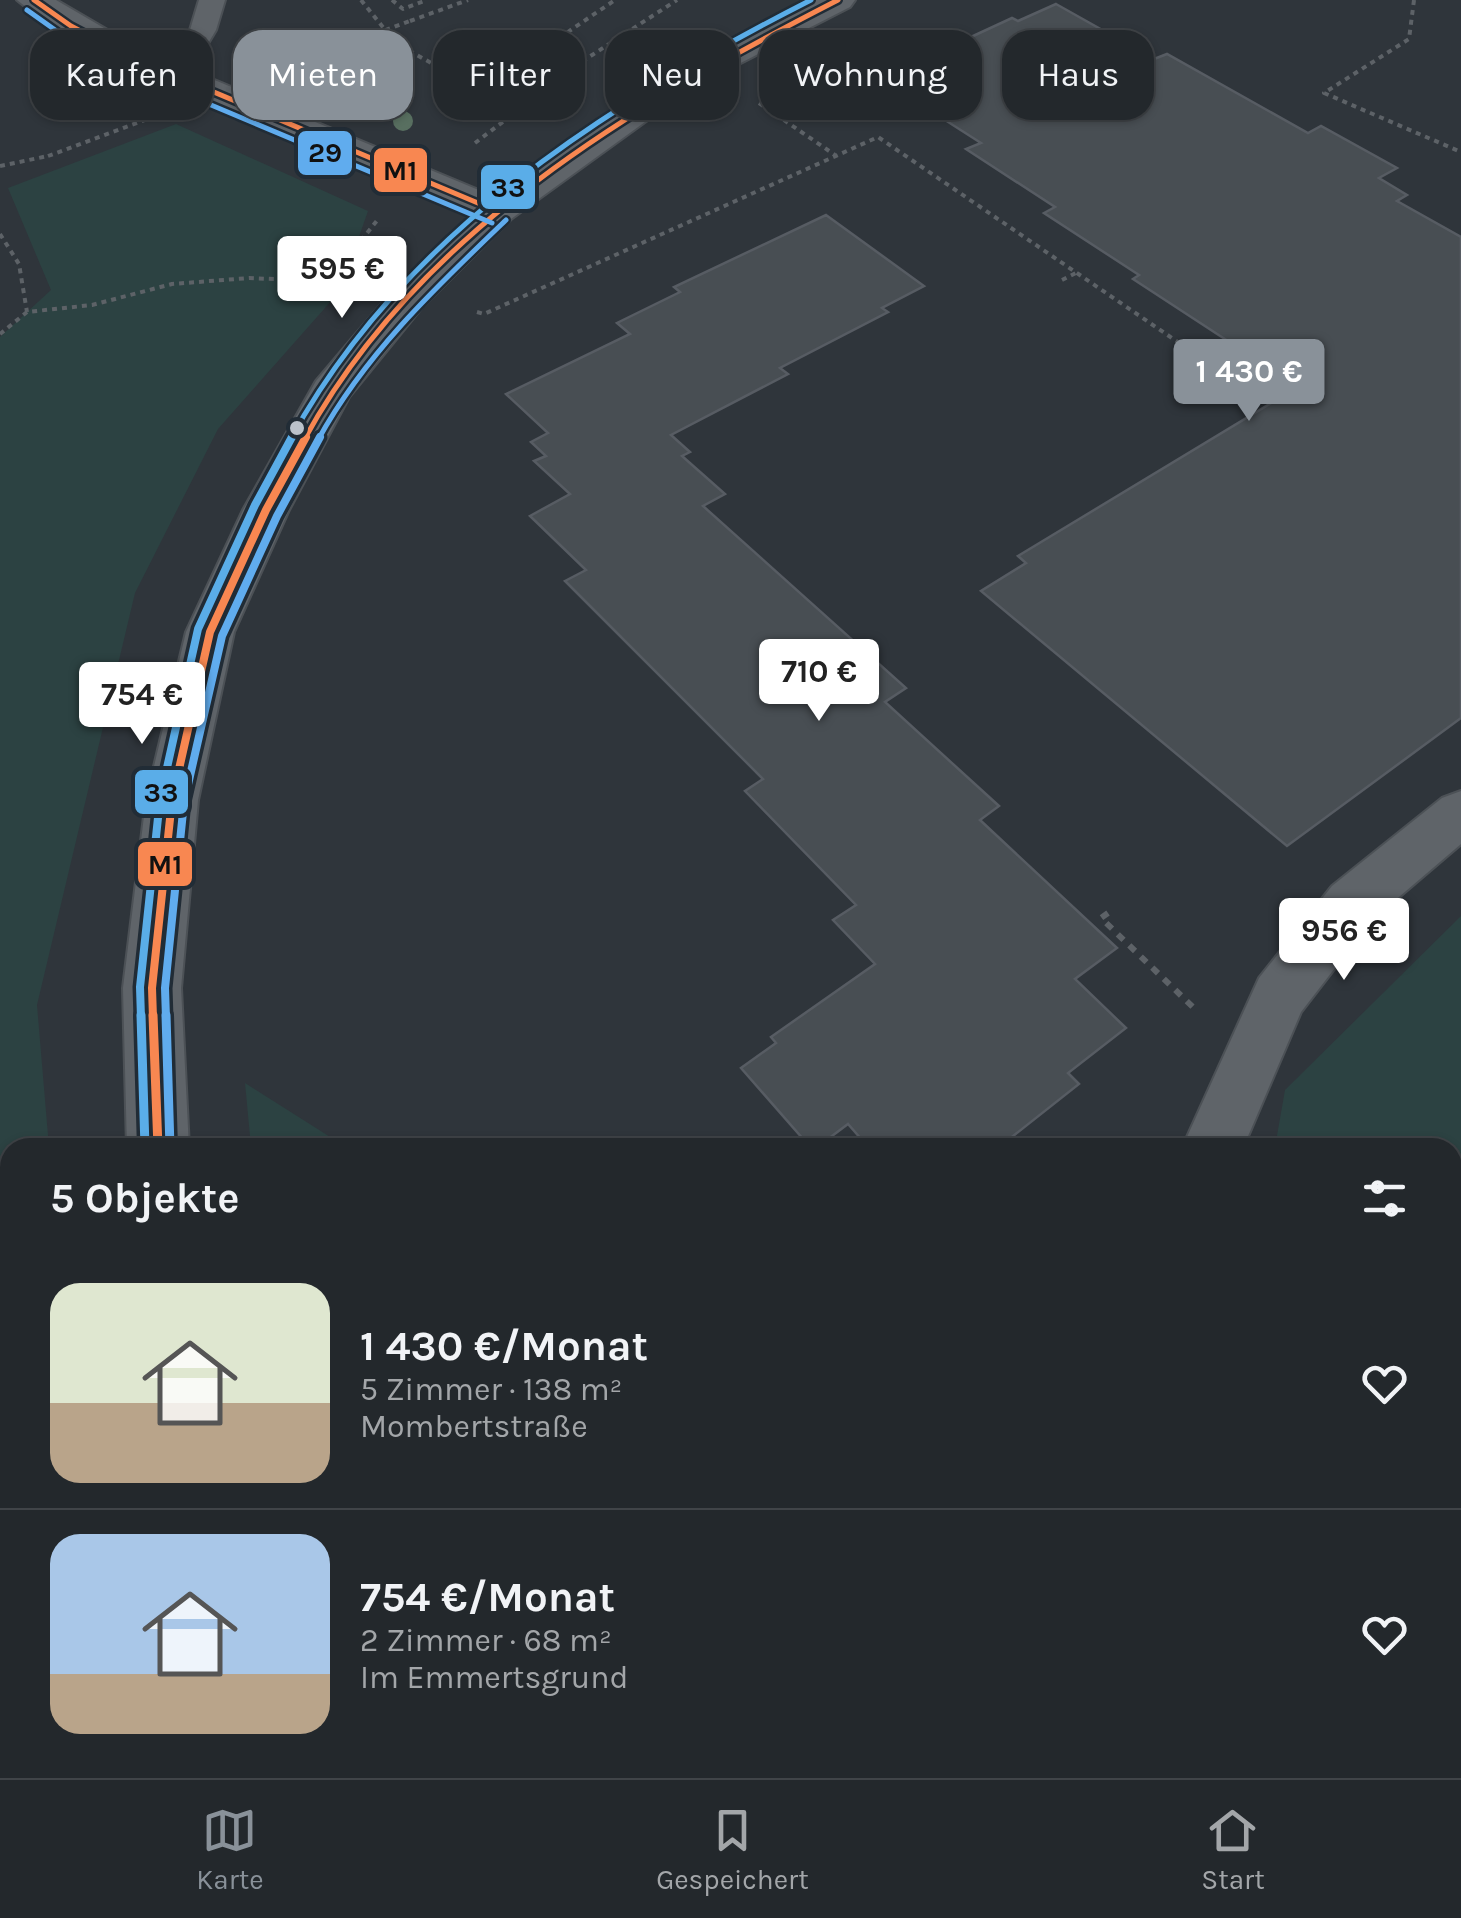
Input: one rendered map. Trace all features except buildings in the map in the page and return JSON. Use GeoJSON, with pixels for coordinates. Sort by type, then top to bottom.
{"type":"FeatureCollection","features":[{"type":"Feature","properties":{"kind":"street"},"geometry":{"type":"LineString","coordinates":[[34,0],[79,30]]}},
{"type":"Feature","properties":{"kind":"street"},"geometry":{"type":"LineString","coordinates":[[158,1138],[152,988],[172,800],[210,632],[266,510],[331,391],[409,297],[497,211],[594,138],[661,96],[838,0]]}},
{"type":"Feature","properties":{"kind":"street"},"geometry":{"type":"LineString","coordinates":[[213,92],[497,211]]}},
{"type":"Feature","properties":{"kind":"street"},"geometry":{"type":"LineString","coordinates":[[1216,1138],[1279,996],[1352,903],[1461,813]]}},
{"type":"Feature","properties":{"kind":"lane"},"geometry":{"type":"LineString","coordinates":[[203,30],[212,0]]}},
{"type":"Feature","properties":{"kind":"path"},"geometry":{"type":"LineString","coordinates":[[361,0],[373,10],[382,28],[433,70]]}},
{"type":"Feature","properties":{"kind":"path"},"geometry":{"type":"LineString","coordinates":[[392,0],[403,9],[427,0]]}},
{"type":"Feature","properties":{"kind":"path"},"geometry":{"type":"LineString","coordinates":[[0,166],[48,156],[468,0]]}},
{"type":"Feature","properties":{"kind":"path"},"geometry":{"type":"LineString","coordinates":[[571,30],[616,0]]}},
{"type":"Feature","properties":{"kind":"path"},"geometry":{"type":"LineString","coordinates":[[585,59],[677,0]]}},
{"type":"Feature","properties":{"kind":"path"},"geometry":{"type":"LineString","coordinates":[[1414,0],[1409,39],[1324,92],[1461,152]]}},
{"type":"Feature","properties":{"kind":"path"},"geometry":{"type":"LineString","coordinates":[[758,103],[836,156]]}},
{"type":"Feature","properties":{"kind":"path"},"geometry":{"type":"LineString","coordinates":[[0,334],[27,312],[92,305],[208,280],[330,280],[484,314],[878,137],[1207,362],[1213,383]]}},
{"type":"Feature","properties":{"kind":"path"},"geometry":{"type":"LineString","coordinates":[[0,234],[19,264],[27,312]]}},
{"type":"Feature","properties":{"kind":"path"},"geometry":{"type":"LineString","coordinates":[[1062,280],[1077,273]]}},
{"type":"Feature","properties":{"kind":"path"},"geometry":{"type":"LineString","coordinates":[[1108,914],[1101,918],[1249,1060]]}},
{"type":"Feature","properties":{"kind":"green space"},"geometry":{"type":"Polygon","coordinates":[[[176,124],[368,211],[340,291],[218,429],[135,593],[37,1005],[48,1138],[0,1138],[0,337],[51,290],[8,188],[176,124]]]}},
{"type":"Feature","properties":{"kind":"green space"},"geometry":{"type":"Polygon","coordinates":[[[1461,916],[1461,1138],[1277,1138],[1285,1090],[1461,916]]]}},
{"type":"Feature","properties":{"kind":"green space"},"geometry":{"type":"Polygon","coordinates":[[[245,1083],[332,1138],[250,1138],[245,1083]]]}},
{"type":"Feature","properties":{"kind":"transit line","name":"M1"},"geometry":{"type":"LineString","coordinates":[[34,0],[71,26],[128,56],[497,211]]}},
{"type":"Feature","properties":{"kind":"transit line","name":"33"},"geometry":{"type":"LineString","coordinates":[[145,1138],[140,987],[160,799],[198,629],[255,505],[320,385],[399,289],[489,201],[637,95],[709,52],[811,0]]}},
{"type":"Feature","properties":{"kind":"transit line","name":"M1"},"geometry":{"type":"LineString","coordinates":[[158,1138],[152,988],[172,800],[210,632],[266,510],[331,391],[409,297],[497,211],[643,106],[715,63],[838,0]]}},
{"type":"Feature","properties":{"kind":"transit line","name":"29"},"geometry":{"type":"LineString","coordinates":[[27,10],[65,37],[123,68],[492,223]]}},
{"type":"Feature","properties":{"kind":"transit line","name":"29"},"geometry":{"type":"LineString","coordinates":[[170,1138],[165,988],[184,802],[222,636],[277,516],[341,398],[418,305],[506,220]]}}]}
